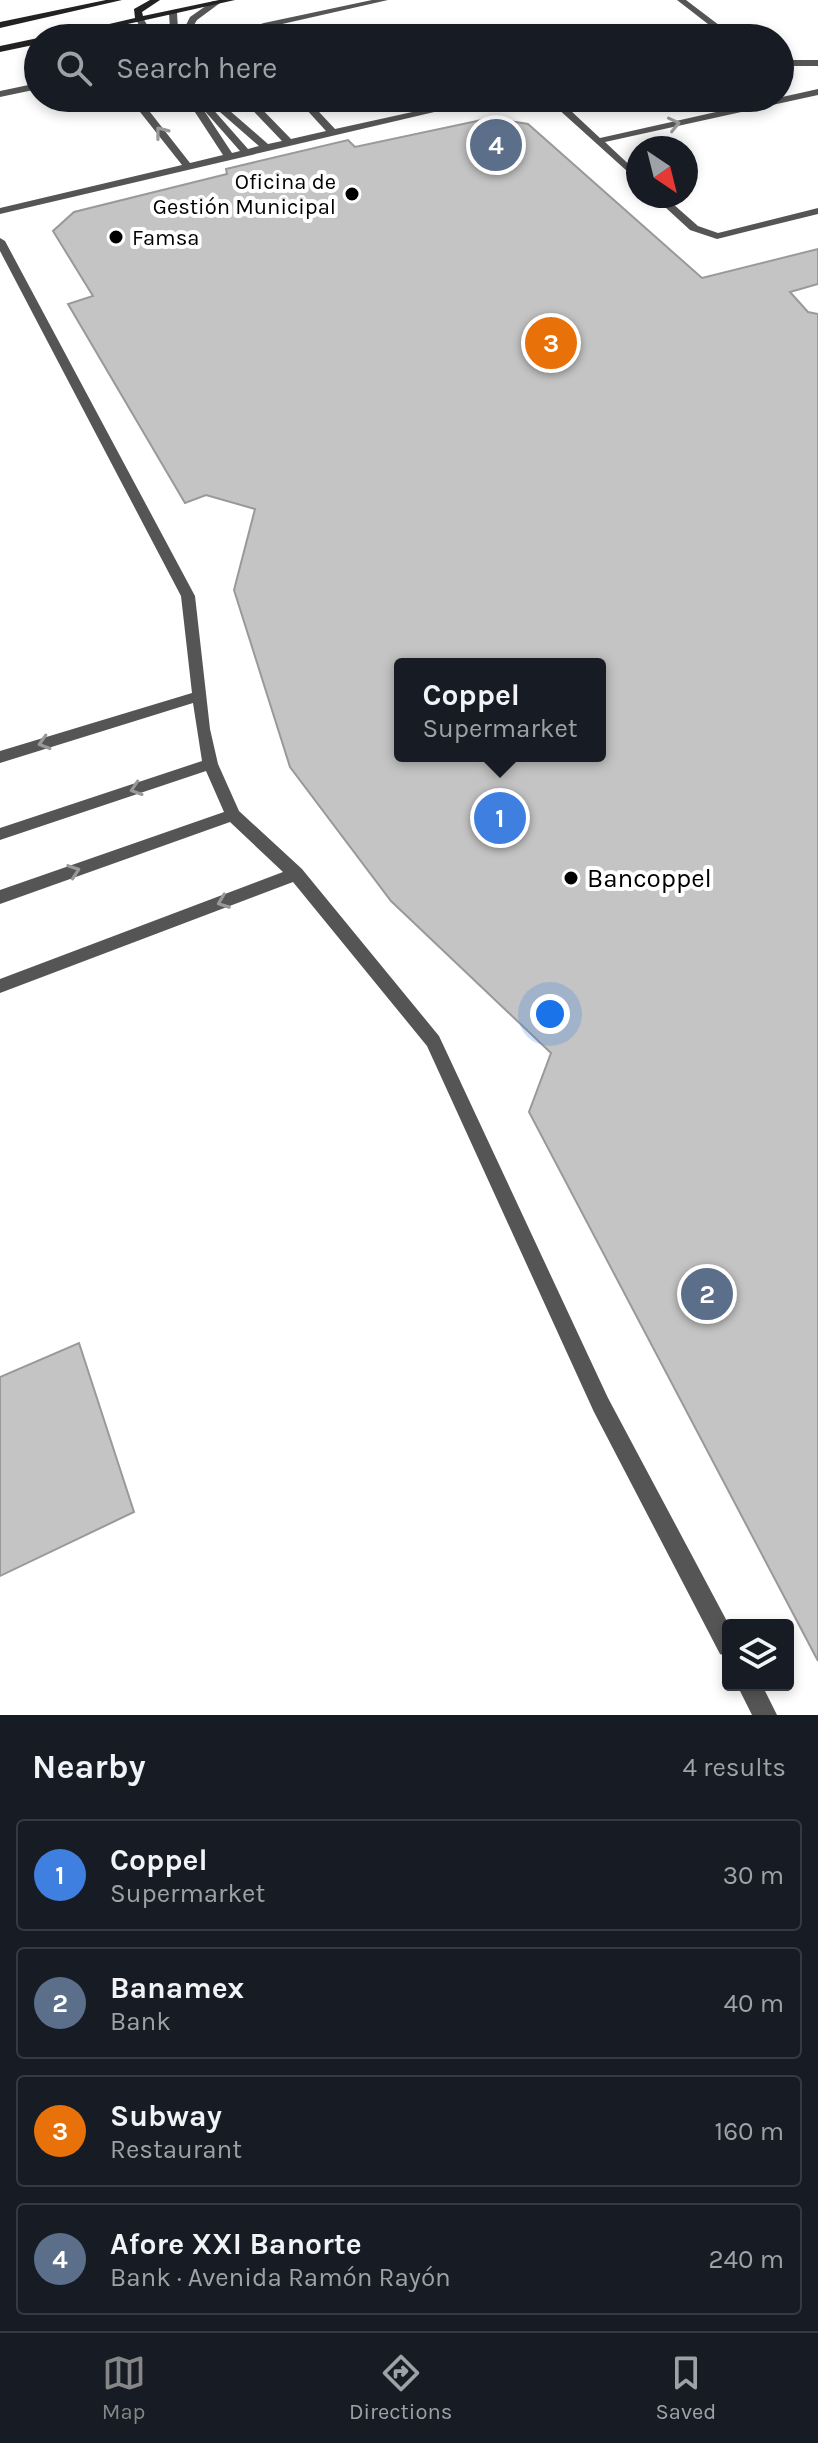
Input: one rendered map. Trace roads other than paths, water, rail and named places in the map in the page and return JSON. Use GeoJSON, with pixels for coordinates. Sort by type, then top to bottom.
{"type":"FeatureCollection","features":[{"type":"Feature","properties":{"kind":"main road"},"geometry":{"type":"LineString","coordinates":[[0,25],[118,0]]}},
{"type":"Feature","properties":{"kind":"main road"},"geometry":{"type":"LineString","coordinates":[[140,20],[137,11],[156,0]]}},
{"type":"Feature","properties":{"kind":"main road"},"geometry":{"type":"LineString","coordinates":[[121,24],[231,0]]}},
{"type":"Feature","properties":{"kind":"main road"},"geometry":{"type":"LineString","coordinates":[[0,49],[24,44]]}},
{"type":"Feature","properties":{"kind":"lane"},"geometry":{"type":"LineString","coordinates":[[276,24],[384,0]]}},
{"type":"Feature","properties":{"kind":"lane"},"geometry":{"type":"LineString","coordinates":[[681,0],[713,24]]}},
{"type":"Feature","properties":{"kind":"lane"},"geometry":{"type":"LineString","coordinates":[[190,24],[216,3]]}},
{"type":"Feature","properties":{"kind":"lane"},"geometry":{"type":"LineString","coordinates":[[173,13],[174,24]]}},
{"type":"Feature","properties":{"kind":"lane"},"geometry":{"type":"LineString","coordinates":[[140,20],[142,24]]}},
{"type":"Feature","properties":{"kind":"lane"},"geometry":{"type":"LineString","coordinates":[[794,63],[818,63]]}},
{"type":"Feature","properties":{"kind":"lane"},"geometry":{"type":"LineString","coordinates":[[0,94],[24,89]]}},
{"type":"Feature","properties":{"kind":"lane"},"geometry":{"type":"LineString","coordinates":[[794,97],[818,92]]}},
{"type":"Feature","properties":{"kind":"lane"},"geometry":{"type":"LineString","coordinates":[[145,112],[188,166]]}},
{"type":"Feature","properties":{"kind":"lane"},"geometry":{"type":"LineString","coordinates":[[200,112],[229,156]]}},
{"type":"Feature","properties":{"kind":"lane"},"geometry":{"type":"LineString","coordinates":[[210,112],[246,152]]}},
{"type":"Feature","properties":{"kind":"lane"},"geometry":{"type":"LineString","coordinates":[[225,112],[267,148]]}},
{"type":"Feature","properties":{"kind":"lane"},"geometry":{"type":"LineString","coordinates":[[260,112],[289,142]]}},
{"type":"Feature","properties":{"kind":"lane"},"geometry":{"type":"LineString","coordinates":[[314,112],[332,132]]}},
{"type":"Feature","properties":{"kind":"lane"},"geometry":{"type":"LineString","coordinates":[[0,211],[424,112]]}},
{"type":"Feature","properties":{"kind":"lane"},"geometry":{"type":"LineString","coordinates":[[566,112],[626,167]]}},
{"type":"Feature","properties":{"kind":"lane"},"geometry":{"type":"LineString","coordinates":[[598,141],[728,112]]}},
{"type":"Feature","properties":{"kind":"lane"},"geometry":{"type":"LineString","coordinates":[[672,208],[694,228],[717,236],[818,211]]}},
{"type":"Feature","properties":{"kind":"lane"},"geometry":{"type":"LineString","coordinates":[[0,241],[188,596],[210,764],[233,815],[296,874],[433,1041],[601,1405],[722,1635]]}},
{"type":"Feature","properties":{"kind":"lane"},"geometry":{"type":"LineString","coordinates":[[0,757],[199,696]]}},
{"type":"Feature","properties":{"kind":"lane"},"geometry":{"type":"LineString","coordinates":[[0,834],[210,764]]}},
{"type":"Feature","properties":{"kind":"lane"},"geometry":{"type":"LineString","coordinates":[[0,897],[233,815]]}},
{"type":"Feature","properties":{"kind":"lane"},"geometry":{"type":"LineString","coordinates":[[0,986],[296,874]]}},
{"type":"Feature","properties":{"kind":"lane"},"geometry":{"type":"LineString","coordinates":[[752,1691],[765,1715]]}},
{"type":"Feature","properties":{"kind":"place","name":"Afore XXI Banorte"},"geometry":{"type":"Point","coordinates":[496,145]}},
{"type":"Feature","properties":{"kind":"place","name":"Oficina de Gestión Municipal"},"geometry":{"type":"Point","coordinates":[352,194]}},
{"type":"Feature","properties":{"kind":"place","name":"Famsa"},"geometry":{"type":"Point","coordinates":[116,237]}},
{"type":"Feature","properties":{"kind":"place","name":"Subway"},"geometry":{"type":"Point","coordinates":[551,343]}},
{"type":"Feature","properties":{"kind":"place","name":"Coppel"},"geometry":{"type":"Point","coordinates":[500,818]}},
{"type":"Feature","properties":{"kind":"place","name":"Bancoppel"},"geometry":{"type":"Point","coordinates":[571,878]}},
{"type":"Feature","properties":{"kind":"place","name":"Banamex"},"geometry":{"type":"Point","coordinates":[707,1294]}}]}
